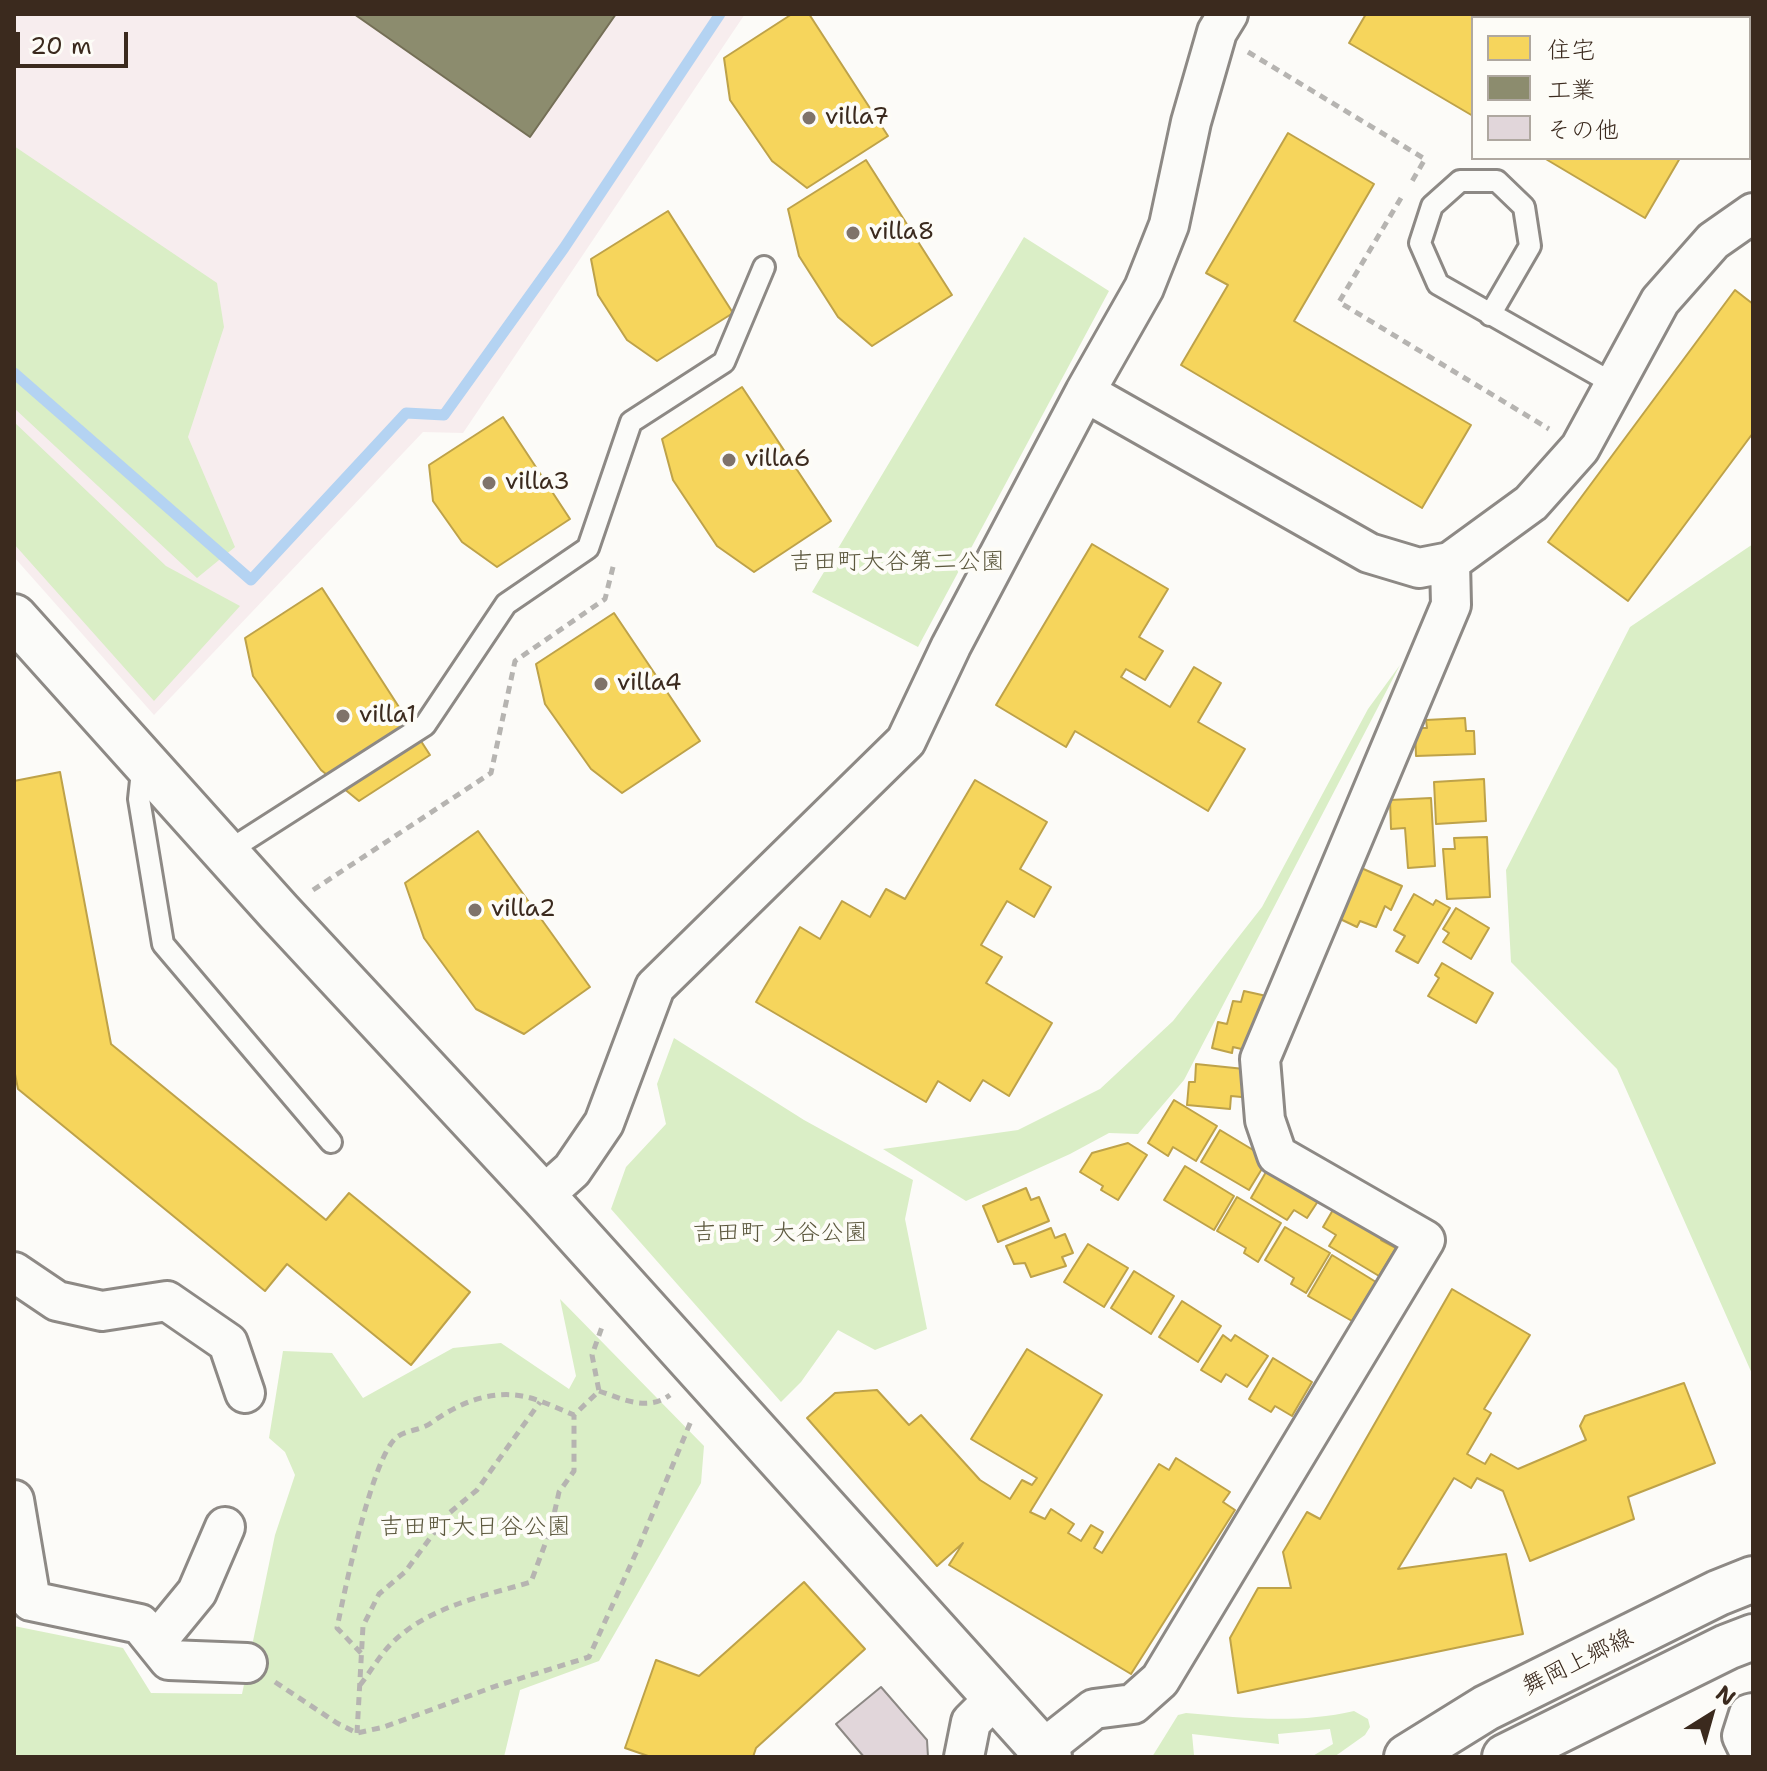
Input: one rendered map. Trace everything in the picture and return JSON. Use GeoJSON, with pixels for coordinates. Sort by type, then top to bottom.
{"type":"FeatureCollection","features":[{"type":"Feature","properties":{"kind":"street"},"geometry":{"type":"LineString","coordinates":[[543,1196],[572,1170],[604,1123],[655,987],[906,741],[951,646],[1085,392],[1144,288],[1169,225],[1191,122],[1217,32],[1228,14]]}},
{"type":"Feature","properties":{"kind":"street"},"geometry":{"type":"LineString","coordinates":[[1085,392],[1369,553],[1419,568],[1450,562],[1531,503],[1580,448],[1660,301],[1713,241],[1753,213]]}},
{"type":"Feature","properties":{"kind":"street"},"geometry":{"type":"LineString","coordinates":[[14,617],[225,853],[543,1196],[1045,1753],[1094,1709],[1133,1704],[1160,1680],[1425,1240],[1277,1155],[1265,1120],[1260,1059],[1451,605],[1450,562]]}},
{"type":"Feature","properties":{"kind":"street"},"geometry":{"type":"LineString","coordinates":[[14,1272],[57,1301],[102,1311],[167,1301],[228,1343],[245,1393]]}},
{"type":"Feature","properties":{"kind":"street"},"geometry":{"type":"LineString","coordinates":[[14,1500],[20,1573],[31,1601],[140,1624],[169,1660],[247,1663]]}},
{"type":"Feature","properties":{"kind":"street"},"geometry":{"type":"LineString","coordinates":[[156,1642],[197,1592],[225,1527]]}},
{"type":"Feature","properties":{"kind":"street","name":"舞岡上郷線"},"geometry":{"type":"LineString","coordinates":[[1407,1757],[1486,1708],[1718,1593],[1753,1579]]}},
{"type":"Feature","properties":{"kind":"street"},"geometry":{"type":"LineString","coordinates":[[1505,1757],[1753,1637]]}},
{"type":"Feature","properties":{"kind":"street"},"geometry":{"type":"LineString","coordinates":[[964,1757],[971,1722],[994,1699]]}},
{"type":"Feature","properties":{"kind":"street"},"geometry":{"type":"LineString","coordinates":[[1752,1757],[1742,1736],[1749,1714],[1753,1713]]}},
{"type":"Feature","properties":{"kind":"lane"},"geometry":{"type":"LineString","coordinates":[[1490,315],[1530,246],[1524,207],[1497,181],[1460,181],[1432,206],[1420,243],[1438,284],[1490,315],[1614,384]]}},
{"type":"Feature","properties":{"kind":"lane"},"geometry":{"type":"LineString","coordinates":[[225,853],[425,725],[506,604],[588,548],[631,422],[724,362],[764,267]]}},
{"type":"Feature","properties":{"kind":"lane"},"geometry":{"type":"LineString","coordinates":[[143,761],[139,799],[163,944],[331,1142]]}},
{"type":"Feature","properties":{"kind":"path"},"geometry":{"type":"LineString","coordinates":[[279,912],[491,773],[515,661],[605,599],[617,553]]}},
{"type":"Feature","properties":{"kind":"path"},"geometry":{"type":"LineString","coordinates":[[599,1391],[592,1355],[605,1320]]}},
{"type":"Feature","properties":{"kind":"path"},"geometry":{"type":"LineString","coordinates":[[599,1391],[638,1404],[660,1402],[670,1395]]}},
{"type":"Feature","properties":{"kind":"path"},"geometry":{"type":"LineString","coordinates":[[359,1686],[394,1641],[426,1618],[459,1604],[531,1582],[551,1528],[559,1492],[574,1471],[574,1415],[599,1391]]}},
{"type":"Feature","properties":{"kind":"path"},"geometry":{"type":"LineString","coordinates":[[361,1653],[337,1628],[356,1540],[383,1458],[396,1437],[427,1426],[447,1410],[482,1396],[521,1395],[574,1415]]}},
{"type":"Feature","properties":{"kind":"path"},"geometry":{"type":"LineString","coordinates":[[357,1733],[363,1626],[379,1594],[405,1572],[448,1514],[477,1490],[540,1402]]}},
{"type":"Feature","properties":{"kind":"path"},"geometry":{"type":"LineString","coordinates":[[247,1663],[357,1733],[384,1727],[496,1686],[589,1657],[691,1420]]}},
{"type":"Feature","properties":{"kind":"shaded area"},"geometry":{"type":"Polygon","coordinates":[[[14,14],[745,14],[463,433],[423,432],[154,715],[14,557],[14,14]]]}},
{"type":"Feature","properties":{"kind":"green space"},"geometry":{"type":"Polygon","coordinates":[[[14,146],[217,283],[224,327],[188,437],[235,547],[197,578],[14,408],[14,146]]]}},
{"type":"Feature","properties":{"kind":"green space","name":"吉田町大谷第二公園"},"geometry":{"type":"Polygon","coordinates":[[[1024,237],[1109,291],[918,647],[812,592],[1024,237]]]}},
{"type":"Feature","properties":{"kind":"green space"},"geometry":{"type":"Polygon","coordinates":[[[14,422],[166,566],[240,606],[154,701],[14,544],[14,422]]]}},
{"type":"Feature","properties":{"kind":"green space"},"geometry":{"type":"Polygon","coordinates":[[[1753,544],[1753,1376],[1617,1069],[1511,962],[1506,870],[1630,627],[1753,544]]]}},
{"type":"Feature","properties":{"kind":"green space"},"geometry":{"type":"Polygon","coordinates":[[[1400,665],[1184,1080],[1138,1134],[1109,1133],[966,1201],[883,1149],[1018,1130],[1100,1089],[1173,1021],[1262,907],[1368,709],[1400,665]]]}},
{"type":"Feature","properties":{"kind":"green space","name":"吉田町 大谷公園"},"geometry":{"type":"Polygon","coordinates":[[[674,1038],[804,1120],[913,1180],[905,1219],[927,1329],[875,1350],[838,1330],[801,1382],[781,1402],[611,1209],[626,1167],[666,1124],[657,1084],[674,1038]]]}},
{"type":"Feature","properties":{"kind":"green space","name":"吉田町大日谷公園"},"geometry":{"type":"Polygon","coordinates":[[[560,1299],[704,1446],[701,1483],[599,1661],[520,1690],[504,1757],[14,1757],[14,1626],[123,1648],[151,1693],[242,1694],[275,1535],[295,1475],[285,1452],[269,1438],[283,1351],[332,1353],[363,1398],[453,1348],[501,1343],[569,1389],[576,1376],[560,1299]]]}},
{"type":"Feature","properties":{"kind":"green space"},"geometry":{"type":"Polygon","coordinates":[[[1354,1711],[1368,1719],[1370,1727],[1365,1735],[1334,1757],[1311,1757],[1333,1744],[1330,1729],[1278,1734],[1279,1744],[1192,1734],[1194,1755],[1152,1757],[1178,1715],[1186,1713],[1291,1719],[1354,1711]]]}},
{"type":"Feature","properties":{"kind":"building: 住宅","name":"villa7"},"geometry":{"type":"Polygon","coordinates":[[[792,14],[809,14],[888,136],[807,188],[772,161],[730,100],[724,58],[792,14]]]}},
{"type":"Feature","properties":{"kind":"building: 住宅"},"geometry":{"type":"Polygon","coordinates":[[[1366,14],[1492,16],[1471,16],[1471,115],[1349,43],[1366,14]]]}},
{"type":"Feature","properties":{"kind":"building: 住宅"},"geometry":{"type":"Polygon","coordinates":[[[1288,133],[1374,184],[1294,321],[1471,425],[1422,508],[1181,365],[1228,285],[1206,273],[1288,133]]]}},
{"type":"Feature","properties":{"kind":"building: 住宅","name":"villa8"},"geometry":{"type":"Polygon","coordinates":[[[866,160],[952,295],[872,346],[838,317],[799,256],[788,209],[866,160]]]}},
{"type":"Feature","properties":{"kind":"building: 住宅"},"geometry":{"type":"Polygon","coordinates":[[[1547,160],[1679,160],[1645,218],[1547,160]]]}},
{"type":"Feature","properties":{"kind":"building: 住宅"},"geometry":{"type":"Polygon","coordinates":[[[668,211],[733,313],[657,361],[627,340],[598,295],[591,259],[668,211]]]}},
{"type":"Feature","properties":{"kind":"building: 住宅"},"geometry":{"type":"Polygon","coordinates":[[[1735,290],[1753,304],[1753,433],[1628,601],[1548,542],[1735,290]]]}},
{"type":"Feature","properties":{"kind":"building: 住宅","name":"villa6"},"geometry":{"type":"Polygon","coordinates":[[[742,387],[831,521],[754,572],[717,546],[673,480],[662,439],[742,387]]]}},
{"type":"Feature","properties":{"kind":"building: 住宅","name":"villa3"},"geometry":{"type":"Polygon","coordinates":[[[503,417],[570,519],[497,567],[462,542],[433,501],[429,465],[503,417]]]}},
{"type":"Feature","properties":{"kind":"building: 住宅"},"geometry":{"type":"Polygon","coordinates":[[[1092,544],[1168,589],[1139,637],[1163,651],[1145,680],[1126,669],[1121,677],[1170,707],[1194,667],[1221,683],[1198,722],[1245,749],[1208,811],[1075,731],[1066,747],[996,705],[1092,544]]]}},
{"type":"Feature","properties":{"kind":"building: 住宅","name":"villa1"},"geometry":{"type":"Polygon","coordinates":[[[322,588],[430,755],[359,801],[321,770],[253,676],[245,638],[322,588]]]}},
{"type":"Feature","properties":{"kind":"building: 住宅","name":"villa4"},"geometry":{"type":"Polygon","coordinates":[[[614,613],[700,741],[622,793],[591,769],[545,704],[536,664],[614,613]]]}},
{"type":"Feature","properties":{"kind":"building: 住宅"},"geometry":{"type":"Polygon","coordinates":[[[1465,718],[1466,731],[1474,731],[1475,754],[1416,756],[1415,728],[1427,728],[1426,720],[1465,718]]]}},
{"type":"Feature","properties":{"kind":"building: 住宅"},"geometry":{"type":"Polygon","coordinates":[[[60,772],[111,1044],[326,1220],[349,1193],[470,1292],[411,1365],[287,1264],[265,1291],[18,1089],[14,1069],[14,781],[60,772]]]}},
{"type":"Feature","properties":{"kind":"building: 住宅"},"geometry":{"type":"Polygon","coordinates":[[[1484,779],[1486,821],[1436,824],[1434,782],[1484,779]]]}},
{"type":"Feature","properties":{"kind":"building: 住宅"},"geometry":{"type":"Polygon","coordinates":[[[975,780],[1047,822],[1020,869],[1051,887],[1034,917],[1007,901],[981,945],[1002,957],[986,983],[1052,1023],[1009,1096],[983,1080],[970,1101],[938,1081],[926,1102],[756,1002],[800,927],[820,939],[842,901],[870,917],[886,889],[905,899],[975,780]]]}},
{"type":"Feature","properties":{"kind":"building: 住宅"},"geometry":{"type":"Polygon","coordinates":[[[1431,798],[1435,866],[1408,868],[1405,828],[1391,829],[1390,800],[1431,798]]]}},
{"type":"Feature","properties":{"kind":"building: 住宅","name":"villa2"},"geometry":{"type":"Polygon","coordinates":[[[478,831],[590,987],[524,1034],[476,1009],[424,938],[405,883],[478,831]]]}},
{"type":"Feature","properties":{"kind":"building: 住宅"},"geometry":{"type":"Polygon","coordinates":[[[1487,837],[1490,897],[1447,899],[1443,849],[1455,849],[1454,838],[1487,837]]]}},
{"type":"Feature","properties":{"kind":"building: 住宅"},"geometry":{"type":"Polygon","coordinates":[[[1359,867],[1402,886],[1391,910],[1385,906],[1376,927],[1360,921],[1357,927],[1336,917],[1359,867]]]}},
{"type":"Feature","properties":{"kind":"building: 住宅"},"geometry":{"type":"Polygon","coordinates":[[[1414,894],[1433,905],[1436,900],[1450,908],[1418,963],[1396,951],[1405,936],[1394,930],[1414,894]]]}},
{"type":"Feature","properties":{"kind":"building: 住宅"},"geometry":{"type":"Polygon","coordinates":[[[1456,908],[1489,928],[1471,959],[1443,942],[1449,933],[1443,929],[1456,908]]]}},
{"type":"Feature","properties":{"kind":"building: 住宅"},"geometry":{"type":"Polygon","coordinates":[[[1442,963],[1493,993],[1476,1023],[1428,996],[1439,978],[1435,975],[1442,963]]]}},
{"type":"Feature","properties":{"kind":"building: 住宅"},"geometry":{"type":"Polygon","coordinates":[[[1244,991],[1271,997],[1258,1053],[1233,1047],[1232,1053],[1212,1048],[1218,1022],[1227,1024],[1233,1001],[1241,1002],[1244,991]]]}},
{"type":"Feature","properties":{"kind":"building: 住宅"},"geometry":{"type":"Polygon","coordinates":[[[1196,1064],[1254,1070],[1252,1098],[1231,1096],[1230,1109],[1187,1105],[1189,1082],[1195,1082],[1196,1064]]]}},
{"type":"Feature","properties":{"kind":"building: 住宅"},"geometry":{"type":"Polygon","coordinates":[[[1174,1100],[1217,1126],[1196,1161],[1173,1147],[1168,1156],[1148,1143],[1174,1100]]]}},
{"type":"Feature","properties":{"kind":"building: 住宅"},"geometry":{"type":"Polygon","coordinates":[[[1220,1130],[1268,1159],[1249,1190],[1201,1162],[1220,1130]]]}},
{"type":"Feature","properties":{"kind":"building: 住宅"},"geometry":{"type":"Polygon","coordinates":[[[1128,1143],[1147,1155],[1118,1200],[1080,1172],[1092,1153],[1128,1143]]]}},
{"type":"Feature","properties":{"kind":"building: 住宅"},"geometry":{"type":"Polygon","coordinates":[[[1185,1166],[1234,1196],[1214,1230],[1164,1200],[1185,1166]]]}},
{"type":"Feature","properties":{"kind":"building: 住宅"},"geometry":{"type":"Polygon","coordinates":[[[1282,1166],[1324,1192],[1307,1218],[1294,1210],[1287,1220],[1251,1198],[1266,1172],[1276,1177],[1282,1166]]]}},
{"type":"Feature","properties":{"kind":"building: 住宅"},"geometry":{"type":"Polygon","coordinates":[[[1026,1188],[1031,1200],[1039,1197],[1049,1221],[998,1242],[983,1206],[1026,1188]]]}},
{"type":"Feature","properties":{"kind":"building: 住宅"},"geometry":{"type":"Polygon","coordinates":[[[1237,1197],[1281,1223],[1258,1262],[1244,1253],[1246,1248],[1217,1231],[1237,1197]]]}},
{"type":"Feature","properties":{"kind":"building: 住宅"},"geometry":{"type":"Polygon","coordinates":[[[1337,1203],[1386,1232],[1381,1240],[1396,1248],[1379,1276],[1329,1246],[1336,1235],[1323,1227],[1337,1203]]]}},
{"type":"Feature","properties":{"kind":"building: 住宅"},"geometry":{"type":"Polygon","coordinates":[[[1285,1227],[1330,1253],[1306,1293],[1291,1284],[1294,1278],[1265,1260],[1285,1227]]]}},
{"type":"Feature","properties":{"kind":"building: 住宅"},"geometry":{"type":"Polygon","coordinates":[[[1051,1228],[1055,1238],[1065,1234],[1073,1253],[1062,1257],[1066,1266],[1031,1277],[1025,1263],[1014,1264],[1006,1246],[1051,1228]]]}},
{"type":"Feature","properties":{"kind":"building: 住宅"},"geometry":{"type":"Polygon","coordinates":[[[1088,1244],[1128,1268],[1104,1307],[1064,1282],[1088,1244]]]}},
{"type":"Feature","properties":{"kind":"building: 住宅"},"geometry":{"type":"Polygon","coordinates":[[[1332,1255],[1376,1282],[1352,1321],[1308,1296],[1332,1255]]]}},
{"type":"Feature","properties":{"kind":"building: 住宅"},"geometry":{"type":"Polygon","coordinates":[[[1134,1271],[1174,1296],[1151,1334],[1111,1308],[1134,1271]]]}},
{"type":"Feature","properties":{"kind":"building: 住宅"},"geometry":{"type":"Polygon","coordinates":[[[1452,1289],[1530,1335],[1484,1409],[1491,1413],[1467,1454],[1485,1464],[1491,1454],[1518,1469],[1586,1440],[1580,1426],[1585,1416],[1684,1383],[1715,1463],[1628,1497],[1634,1519],[1530,1561],[1503,1491],[1477,1478],[1471,1488],[1454,1478],[1398,1569],[1506,1554],[1523,1634],[1238,1693],[1230,1638],[1258,1588],[1291,1588],[1283,1552],[1307,1512],[1320,1519],[1452,1289]]]}},
{"type":"Feature","properties":{"kind":"building: 住宅"},"geometry":{"type":"Polygon","coordinates":[[[1182,1301],[1221,1326],[1198,1362],[1159,1337],[1182,1301]]]}},
{"type":"Feature","properties":{"kind":"building: 住宅"},"geometry":{"type":"Polygon","coordinates":[[[1223,1335],[1231,1341],[1235,1335],[1268,1356],[1247,1387],[1226,1374],[1221,1382],[1201,1370],[1223,1335]]]}},
{"type":"Feature","properties":{"kind":"building: 住宅"},"geometry":{"type":"Polygon","coordinates":[[[1027,1349],[1102,1395],[1030,1512],[1045,1519],[1051,1509],[1074,1524],[1068,1533],[1081,1541],[1091,1525],[1103,1532],[1094,1548],[1102,1553],[1159,1464],[1169,1470],[1176,1458],[1230,1492],[1223,1502],[1235,1510],[1131,1674],[949,1565],[963,1543],[937,1566],[807,1418],[835,1393],[877,1390],[909,1425],[921,1415],[980,1480],[1010,1499],[1022,1480],[1032,1485],[1037,1478],[971,1439],[1027,1349]]]}},
{"type":"Feature","properties":{"kind":"building: 住宅"},"geometry":{"type":"Polygon","coordinates":[[[1273,1358],[1312,1382],[1292,1416],[1275,1406],[1271,1412],[1249,1399],[1273,1358]]]}},
{"type":"Feature","properties":{"kind":"building: 住宅"},"geometry":{"type":"Polygon","coordinates":[[[804,1582],[865,1649],[756,1748],[753,1757],[651,1757],[625,1748],[656,1660],[699,1676],[804,1582]]]}},
{"type":"Feature","properties":{"kind":"building: 工業"},"geometry":{"type":"Polygon","coordinates":[[[354,14],[616,14],[530,137],[354,14]]]}},
{"type":"Feature","properties":{"kind":"building: その他"},"geometry":{"type":"Polygon","coordinates":[[[881,1687],[927,1740],[928,1757],[864,1757],[836,1724],[881,1687]]]}},
{"type":"Feature","properties":{"kind":"waterway"},"geometry":{"type":"LineString","coordinates":[[14,373],[251,580],[406,413],[444,415],[564,248],[720,14]]}},
{"type":"Feature","properties":{"kind":"place","name":"villa7"},"geometry":{"type":"Point","coordinates":[809,118]}},
{"type":"Feature","properties":{"kind":"place","name":"villa8"},"geometry":{"type":"Point","coordinates":[853,233]}},
{"type":"Feature","properties":{"kind":"place","name":"villa6"},"geometry":{"type":"Point","coordinates":[729,460]}},
{"type":"Feature","properties":{"kind":"place","name":"villa3"},"geometry":{"type":"Point","coordinates":[489,483]}},
{"type":"Feature","properties":{"kind":"place","name":"villa4"},"geometry":{"type":"Point","coordinates":[601,684]}},
{"type":"Feature","properties":{"kind":"place","name":"villa1"},"geometry":{"type":"Point","coordinates":[343,716]}},
{"type":"Feature","properties":{"kind":"place","name":"villa2"},"geometry":{"type":"Point","coordinates":[475,910]}}]}
